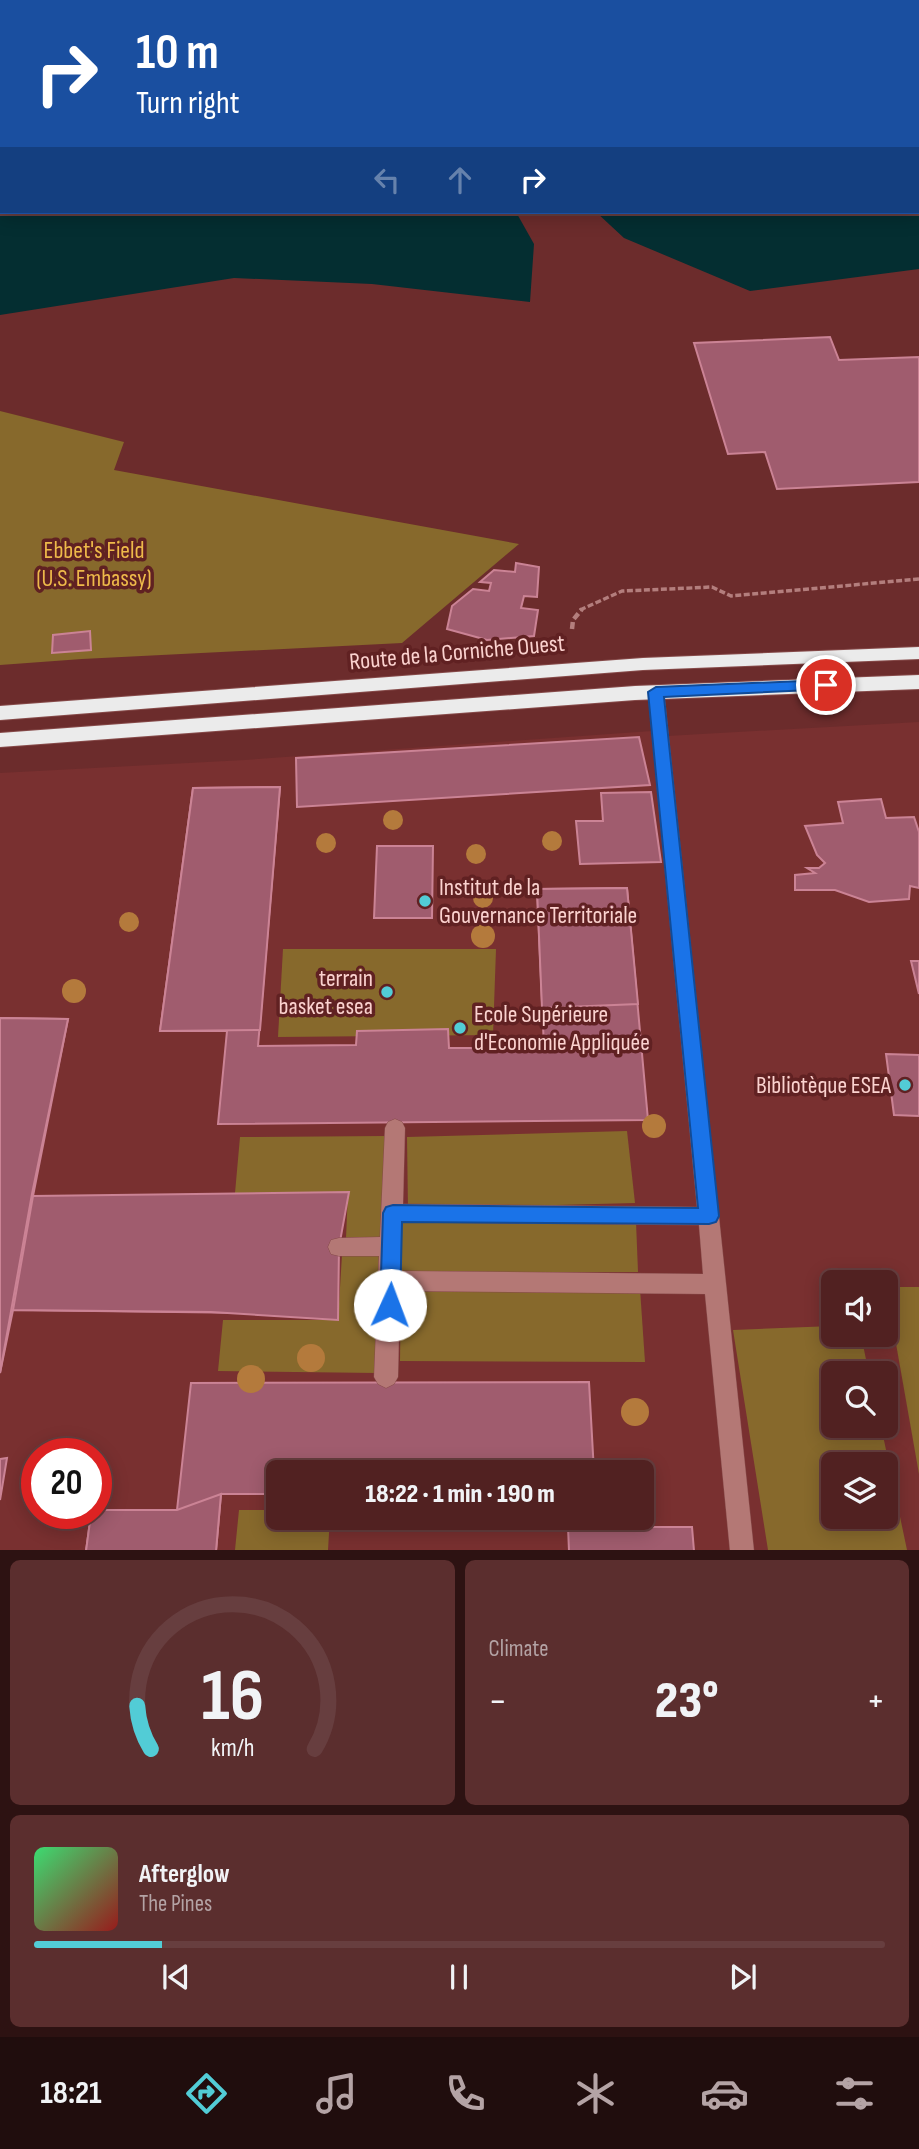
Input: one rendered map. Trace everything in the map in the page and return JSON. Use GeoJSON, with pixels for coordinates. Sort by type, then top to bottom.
{"type":"FeatureCollection","features":[{"type":"Feature","properties":{"kind":"highway","name":"Route de la Corniche Ouest"},"geometry":{"type":"LineString","coordinates":[[0,713],[643,664],[919,653]]}},
{"type":"Feature","properties":{"kind":"highway"},"geometry":{"type":"LineString","coordinates":[[0,740],[656,692],[919,681]]}},
{"type":"Feature","properties":{"kind":"lane"},"geometry":{"type":"LineString","coordinates":[[656,692],[742,1550]]}},
{"type":"Feature","properties":{"kind":"lane"},"geometry":{"type":"LineString","coordinates":[[386,1377],[395,1128]]}},
{"type":"Feature","properties":{"kind":"lane"},"geometry":{"type":"LineString","coordinates":[[393,1213],[709,1216]]}},
{"type":"Feature","properties":{"kind":"lane"},"geometry":{"type":"LineString","coordinates":[[339,1247],[392,1246]]}},
{"type":"Feature","properties":{"kind":"lane"},"geometry":{"type":"LineString","coordinates":[[391,1282],[716,1284]]}},
{"type":"Feature","properties":{"kind":"path"},"geometry":{"type":"LineString","coordinates":[[572,629],[573,620],[581,609],[622,591],[712,587],[731,596],[919,579]]}},
{"type":"Feature","properties":{"kind":"shaded area","name":"Ecole Supérieure d'Economie Appliquée"},"geometry":{"type":"Polygon","coordinates":[[[919,722],[919,1550],[0,1550],[0,773],[245,760],[666,730],[667,736],[919,722]]]}},
{"type":"Feature","properties":{"kind":"green space","name":"Ebbet's Field (U.S. Embassy)"},"geometry":{"type":"Polygon","coordinates":[[[0,411],[124,442],[114,470],[519,544],[402,643],[0,665],[0,411]]]}},
{"type":"Feature","properties":{"kind":"green space","name":"terrain basket esea"},"geometry":{"type":"Polygon","coordinates":[[[283,949],[496,949],[493,1035],[278,1037],[283,949]]]}},
{"type":"Feature","properties":{"kind":"green space"},"geometry":{"type":"Polygon","coordinates":[[[627,1131],[635,1203],[408,1209],[407,1137],[627,1131]]]}},
{"type":"Feature","properties":{"kind":"green space"},"geometry":{"type":"Polygon","coordinates":[[[386,1136],[382,1237],[346,1238],[348,1192],[235,1193],[240,1137],[386,1136]]]}},
{"type":"Feature","properties":{"kind":"green space"},"geometry":{"type":"Polygon","coordinates":[[[636,1222],[638,1272],[398,1273],[400,1223],[636,1222]]]}},
{"type":"Feature","properties":{"kind":"green space"},"geometry":{"type":"Polygon","coordinates":[[[342,1255],[383,1255],[378,1373],[218,1371],[223,1320],[338,1320],[342,1255]]]}},
{"type":"Feature","properties":{"kind":"green space"},"geometry":{"type":"Polygon","coordinates":[[[898,1287],[919,1287],[919,1474],[897,1347],[898,1287]]]}},
{"type":"Feature","properties":{"kind":"green space"},"geometry":{"type":"Polygon","coordinates":[[[401,1289],[640,1289],[645,1362],[400,1361],[401,1289]]]}},
{"type":"Feature","properties":{"kind":"green space"},"geometry":{"type":"Polygon","coordinates":[[[821,1326],[821,1347],[863,1347],[866,1361],[821,1361],[821,1438],[884,1438],[886,1452],[821,1452],[821,1529],[898,1529],[898,1507],[907,1550],[768,1550],[733,1330],[821,1326]]]}},
{"type":"Feature","properties":{"kind":"green space"},"geometry":{"type":"Polygon","coordinates":[[[239,1510],[266,1510],[266,1530],[329,1530],[328,1550],[235,1550],[239,1510]]]}},
{"type":"Feature","properties":{"kind":"water"},"geometry":{"type":"Polygon","coordinates":[[[0,214],[517,214],[534,244],[530,302],[372,284],[234,278],[0,315],[0,214]]]}},
{"type":"Feature","properties":{"kind":"water"},"geometry":{"type":"Polygon","coordinates":[[[598,214],[919,214],[919,269],[750,291],[624,238],[598,214]]]}},
{"type":"Feature","properties":{"kind":"building"},"geometry":{"type":"Polygon","coordinates":[[[830,337],[839,360],[919,357],[919,482],[777,489],[765,452],[728,454],[694,343],[830,337]]]}},
{"type":"Feature","properties":{"kind":"building"},"geometry":{"type":"Polygon","coordinates":[[[516,563],[539,567],[537,597],[524,596],[521,608],[538,610],[534,636],[487,640],[447,629],[452,606],[473,589],[489,591],[491,583],[480,582],[494,570],[515,572],[516,563]]]}},
{"type":"Feature","properties":{"kind":"building"},"geometry":{"type":"Polygon","coordinates":[[[90,631],[91,650],[52,653],[53,635],[90,631]]]}},
{"type":"Feature","properties":{"kind":"building"},"geometry":{"type":"Polygon","coordinates":[[[639,737],[650,785],[297,807],[296,758],[639,737]]]}},
{"type":"Feature","properties":{"kind":"building"},"geometry":{"type":"Polygon","coordinates":[[[280,787],[258,1046],[356,1045],[357,1031],[448,1029],[449,1048],[544,1048],[537,889],[627,888],[648,1120],[218,1124],[227,1031],[160,1031],[193,788],[280,787]]]}},
{"type":"Feature","properties":{"kind":"building"},"geometry":{"type":"Polygon","coordinates":[[[280,787],[260,1030],[160,1031],[193,788],[280,787]]]}},
{"type":"Feature","properties":{"kind":"building"},"geometry":{"type":"Polygon","coordinates":[[[651,792],[661,862],[580,864],[576,821],[603,821],[601,793],[651,792]]]}},
{"type":"Feature","properties":{"kind":"building"},"geometry":{"type":"Polygon","coordinates":[[[881,799],[886,818],[914,817],[919,832],[919,888],[910,886],[909,899],[869,902],[835,890],[795,890],[795,875],[815,873],[807,868],[819,868],[825,863],[817,855],[805,826],[843,823],[838,802],[881,799]]]}},
{"type":"Feature","properties":{"kind":"building"},"geometry":{"type":"Polygon","coordinates":[[[377,846],[433,846],[432,918],[374,918],[377,846]]]}},
{"type":"Feature","properties":{"kind":"building"},"geometry":{"type":"Polygon","coordinates":[[[627,888],[638,1004],[542,1008],[537,889],[627,888]]]}},
{"type":"Feature","properties":{"kind":"building"},"geometry":{"type":"Polygon","coordinates":[[[911,961],[919,961],[919,994],[911,961]]]}},
{"type":"Feature","properties":{"kind":"building"},"geometry":{"type":"Polygon","coordinates":[[[0,1018],[68,1019],[33,1196],[339,1198],[331,1314],[13,1310],[0,1373],[0,1018]]]}},
{"type":"Feature","properties":{"kind":"building"},"geometry":{"type":"Polygon","coordinates":[[[0,1018],[68,1019],[32,1194],[0,1373],[0,1018]]]}},
{"type":"Feature","properties":{"kind":"building","name":"Bibliotèque ESEA"},"geometry":{"type":"Polygon","coordinates":[[[886,1054],[919,1055],[919,1116],[894,1115],[886,1054]]]}},
{"type":"Feature","properties":{"kind":"building"},"geometry":{"type":"Polygon","coordinates":[[[349,1192],[339,1247],[338,1320],[211,1312],[13,1310],[33,1196],[349,1192]]]}},
{"type":"Feature","properties":{"kind":"building"},"geometry":{"type":"Polygon","coordinates":[[[589,1382],[593,1460],[266,1460],[266,1494],[221,1494],[216,1550],[86,1550],[89,1529],[112,1529],[112,1510],[177,1510],[191,1383],[589,1382]]]}},
{"type":"Feature","properties":{"kind":"building"},"geometry":{"type":"Polygon","coordinates":[[[7,1458],[0,1500],[0,1459],[7,1458]]]}},
{"type":"Feature","properties":{"kind":"building"},"geometry":{"type":"Polygon","coordinates":[[[221,1494],[216,1550],[86,1550],[89,1529],[112,1529],[112,1510],[177,1510],[221,1494]]]}},
{"type":"Feature","properties":{"kind":"building"},"geometry":{"type":"Polygon","coordinates":[[[692,1527],[694,1550],[569,1550],[568,1530],[692,1527]]]}},
{"type":"Feature","properties":{"kind":"place","name":"Institut de la Gouvernance Territoriale"},"geometry":{"type":"Point","coordinates":[425,901]}},
{"type":"Feature","properties":{"kind":"place","name":"terrain basket esea"},"geometry":{"type":"Point","coordinates":[387,992]}},
{"type":"Feature","properties":{"kind":"place","name":"Ecole Supérieure d'Economie Appliquée"},"geometry":{"type":"Point","coordinates":[460,1028]}},
{"type":"Feature","properties":{"kind":"place","name":"Bibliotèque ESEA"},"geometry":{"type":"Point","coordinates":[905,1085]}},
{"type":"Feature","properties":{"kind":"route"},"geometry":{"type":"LineString","coordinates":[[390,1305],[393,1213],[709,1216],[656,692],[826,685]]}}]}
